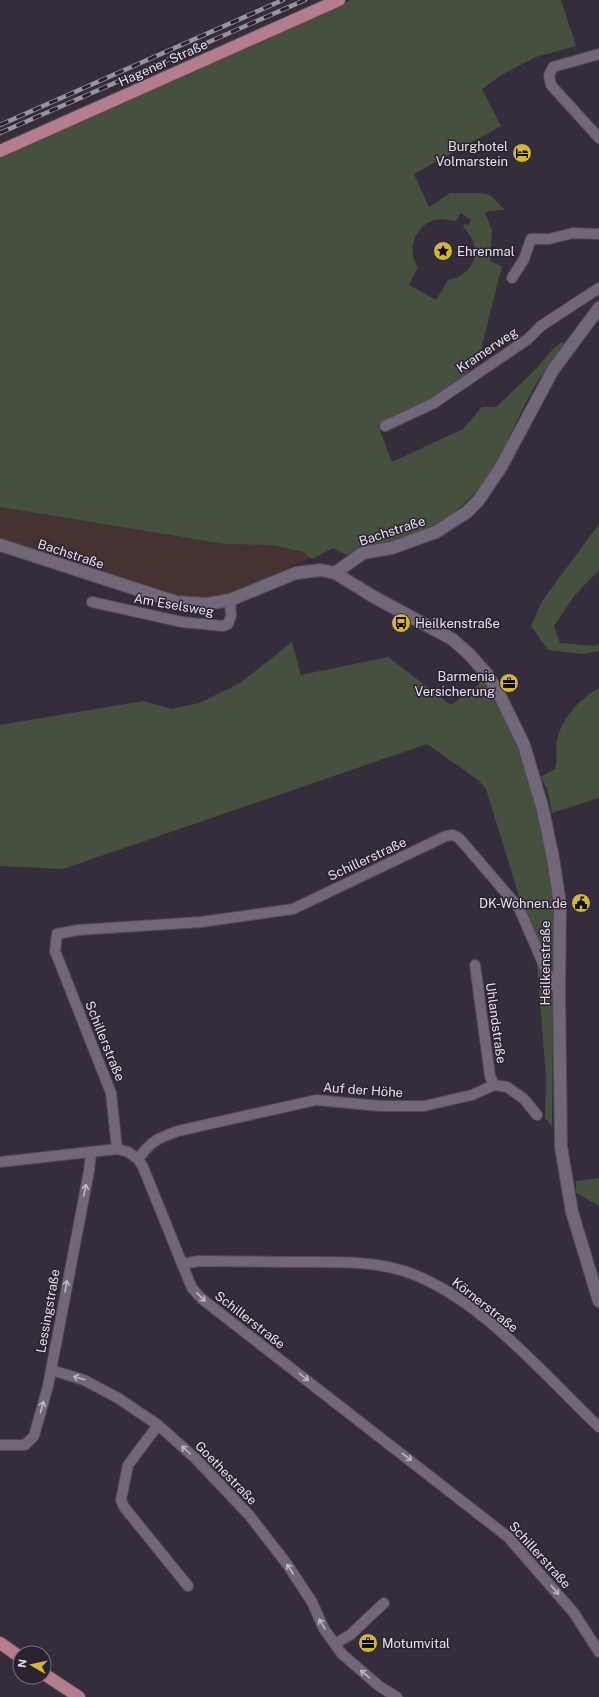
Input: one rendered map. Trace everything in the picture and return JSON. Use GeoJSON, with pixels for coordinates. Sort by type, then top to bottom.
{"type":"FeatureCollection","features":[{"type":"Feature","properties":{"kind":"main road","name":"Hagener Straße"},"geometry":{"type":"LineString","coordinates":[[0,152],[339,0]]}},
{"type":"Feature","properties":{"kind":"main road"},"geometry":{"type":"LineString","coordinates":[[0,1643],[12,1651]]}},
{"type":"Feature","properties":{"kind":"main road"},"geometry":{"type":"LineString","coordinates":[[52,1679],[79,1697]]}},
{"type":"Feature","properties":{"kind":"street"},"geometry":{"type":"LineString","coordinates":[[599,54],[553,66],[549,75],[552,85],[599,138]]}},
{"type":"Feature","properties":{"kind":"street"},"geometry":{"type":"LineString","coordinates":[[512,278],[524,259],[531,239],[548,239],[573,233],[599,234]]}},
{"type":"Feature","properties":{"kind":"street","name":"Kramerweg"},"geometry":{"type":"LineString","coordinates":[[385,426],[434,403],[528,339],[541,326],[599,288]]}},
{"type":"Feature","properties":{"kind":"street","name":"Bachstraße"},"geometry":{"type":"LineString","coordinates":[[0,545],[176,602],[206,604],[230,600],[296,573],[321,570],[335,573],[363,553],[392,548],[436,532],[467,512],[478,501],[501,467],[553,370],[599,308]]}},
{"type":"Feature","properties":{"kind":"street","name":"Heilkenstraße"},"geometry":{"type":"LineString","coordinates":[[335,573],[374,597],[452,639],[469,654],[487,674],[499,694],[524,745],[543,810],[553,858],[560,904],[559,990],[561,1147],[575,1223],[599,1301]]}},
{"type":"Feature","properties":{"kind":"street","name":"Am Eselsweg"},"geometry":{"type":"LineString","coordinates":[[92,602],[182,622],[223,626],[228,624],[230,620],[230,600]]}},
{"type":"Feature","properties":{"kind":"street","name":"Schillerstraße"},"geometry":{"type":"LineString","coordinates":[[117,1149],[111,1093],[55,951],[57,934],[78,930],[201,922],[293,908],[446,836],[452,835],[460,838],[519,908],[552,984],[559,990]]}},
{"type":"Feature","properties":{"kind":"street","name":"Uhlandstraße"},"geometry":{"type":"LineString","coordinates":[[475,965],[490,1076],[494,1085]]}},
{"type":"Feature","properties":{"kind":"street"},"geometry":{"type":"LineString","coordinates":[[494,1085],[507,1087],[524,1099],[537,1115]]}},
{"type":"Feature","properties":{"kind":"street","name":"Auf der Höhe"},"geometry":{"type":"LineString","coordinates":[[138,1159],[154,1141],[178,1131],[316,1100],[380,1106],[424,1106],[472,1095],[494,1085]]}},
{"type":"Feature","properties":{"kind":"street"},"geometry":{"type":"LineString","coordinates":[[0,1162],[117,1149],[128,1152],[138,1159]]}},
{"type":"Feature","properties":{"kind":"street","name":"Lessingstraße"},"geometry":{"type":"LineString","coordinates":[[0,1445],[25,1445],[32,1440],[51,1370],[72,1251],[89,1172],[91,1153]]}},
{"type":"Feature","properties":{"kind":"street","name":"Schillerstraße"},"geometry":{"type":"LineString","coordinates":[[138,1159],[150,1182],[192,1288],[214,1310],[508,1537],[574,1614],[599,1652]]}},
{"type":"Feature","properties":{"kind":"street","name":"Körnerstraße"},"geometry":{"type":"LineString","coordinates":[[182,1264],[199,1261],[342,1262],[391,1268],[412,1274],[434,1283],[482,1316],[599,1427]]}},
{"type":"Feature","properties":{"kind":"street","name":"Goethestraße"},"geometry":{"type":"LineString","coordinates":[[51,1370],[84,1380],[118,1398],[158,1425],[195,1458],[248,1515],[288,1564],[312,1602],[324,1629],[336,1643],[342,1654],[379,1686],[397,1697]]}},
{"type":"Feature","properties":{"kind":"street"},"geometry":{"type":"LineString","coordinates":[[158,1425],[128,1465],[121,1500],[124,1507],[188,1586]]}},
{"type":"Feature","properties":{"kind":"street"},"geometry":{"type":"LineString","coordinates":[[336,1643],[350,1635],[384,1603]]}},
{"type":"Feature","properties":{"kind":"shaded area"},"geometry":{"type":"Polygon","coordinates":[[[0,507],[225,544],[272,545],[303,552],[310,558],[225,596],[202,599],[177,598],[0,541],[0,507]]]}},
{"type":"Feature","properties":{"kind":"green space"},"geometry":{"type":"Polygon","coordinates":[[[351,0],[561,0],[576,46],[536,57],[503,74],[482,89],[501,126],[414,174],[429,207],[450,193],[478,193],[490,195],[505,210],[490,211],[485,213],[492,230],[490,261],[502,266],[480,354],[472,367],[449,389],[421,405],[378,425],[392,462],[463,429],[482,407],[496,407],[536,369],[553,349],[562,342],[564,344],[536,383],[497,461],[474,493],[460,508],[443,520],[418,533],[397,541],[363,548],[347,555],[333,548],[314,558],[310,558],[303,552],[272,545],[225,544],[0,507],[0,157],[351,0]],[[461,213],[456,221],[437,219],[427,223],[417,233],[414,240],[413,254],[414,261],[418,267],[409,285],[436,300],[448,280],[458,277],[466,272],[474,259],[475,251],[474,243],[470,235],[463,227],[464,224],[469,225],[471,220],[461,213]]]}},
{"type":"Feature","properties":{"kind":"green space"},"geometry":{"type":"Polygon","coordinates":[[[599,524],[599,570],[575,595],[554,626],[560,643],[594,646],[599,644],[599,651],[583,654],[548,650],[531,626],[542,601],[599,524]]]}},
{"type":"Feature","properties":{"kind":"green space"},"geometry":{"type":"Polygon","coordinates":[[[292,642],[301,675],[388,657],[451,705],[478,685],[482,678],[518,745],[539,815],[554,900],[552,1126],[545,1118],[546,1076],[536,951],[486,789],[478,780],[427,744],[63,869],[0,866],[0,725],[144,701],[171,709],[199,703],[240,683],[292,642]]]}},
{"type":"Feature","properties":{"kind":"green space"},"geometry":{"type":"Polygon","coordinates":[[[599,688],[599,798],[552,813],[547,788],[540,777],[555,769],[557,741],[559,733],[567,717],[578,703],[599,688]]]}},
{"type":"Feature","properties":{"kind":"green space"},"geometry":{"type":"Polygon","coordinates":[[[599,1178],[599,1206],[576,1193],[576,1181],[599,1178]]]}},
{"type":"Feature","properties":{"kind":"railway"},"geometry":{"type":"LineString","coordinates":[[0,125],[283,0]]}},
{"type":"Feature","properties":{"kind":"railway"},"geometry":{"type":"LineString","coordinates":[[0,133],[305,0]]}},
{"type":"Feature","properties":{"kind":"place","name":"Burghotel Volmarstein"},"geometry":{"type":"Point","coordinates":[522,153]}},
{"type":"Feature","properties":{"kind":"place","name":"Ehrenmal"},"geometry":{"type":"Point","coordinates":[443,251]}},
{"type":"Feature","properties":{"kind":"place","name":"Heilkenstraße"},"geometry":{"type":"Point","coordinates":[401,623]}},
{"type":"Feature","properties":{"kind":"place","name":"Barmenia Versicherung"},"geometry":{"type":"Point","coordinates":[509,683]}},
{"type":"Feature","properties":{"kind":"place","name":"DK-Wohnen.de"},"geometry":{"type":"Point","coordinates":[581,903]}},
{"type":"Feature","properties":{"kind":"place","name":"Motumvital"},"geometry":{"type":"Point","coordinates":[368,1643]}}]}
